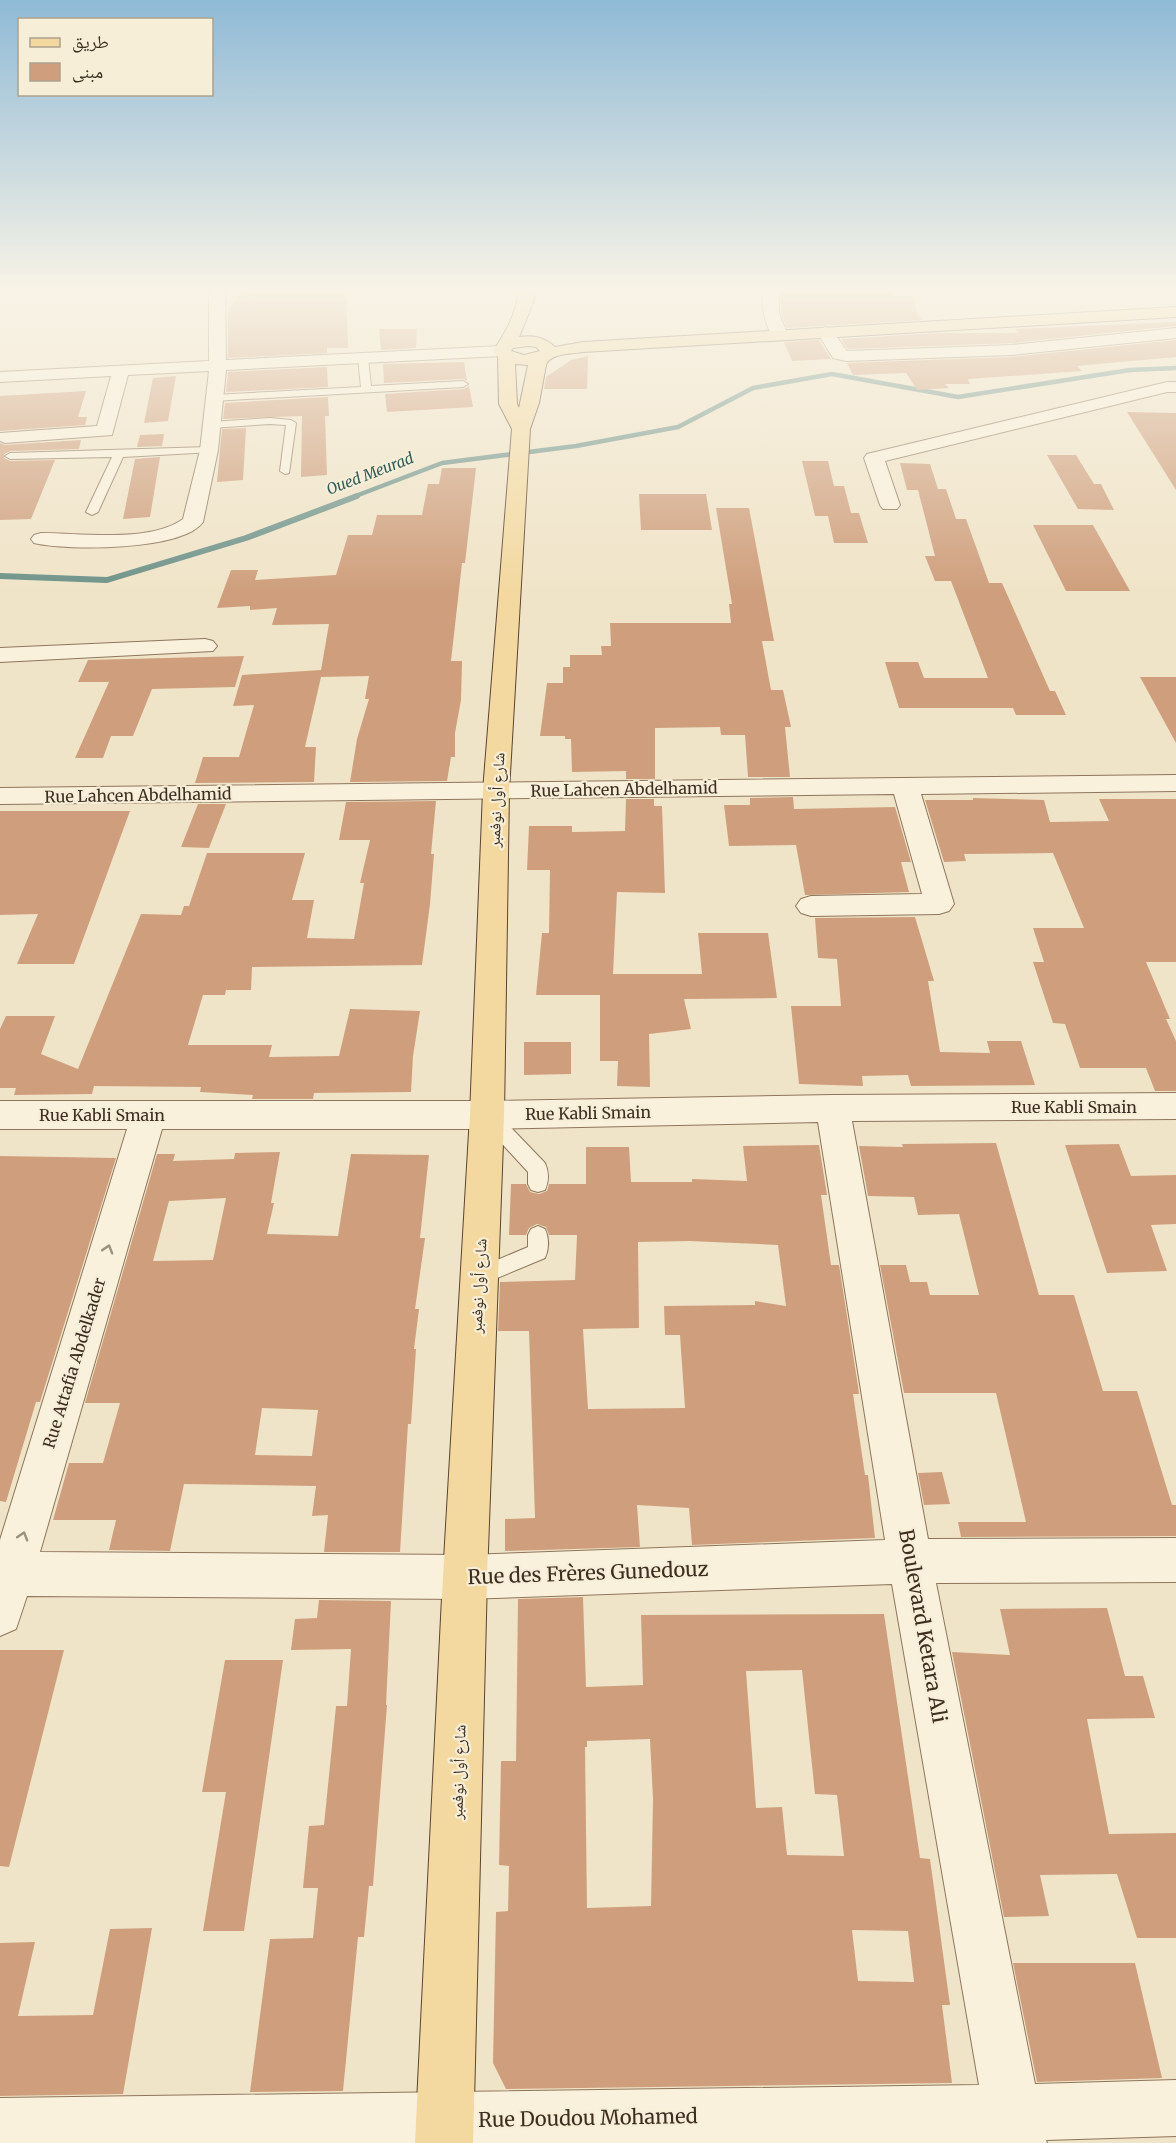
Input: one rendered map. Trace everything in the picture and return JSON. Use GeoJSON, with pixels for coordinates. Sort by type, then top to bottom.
{"type":"FeatureCollection","features":[{"type":"Feature","properties":{"kind":"main road"},"geometry":{"type":"LineString","coordinates":[[507,391],[508,404],[520,445]]}},
{"type":"Feature","properties":{"kind":"main road","name":"شارع أول نوفمبر"},"geometry":{"type":"LineString","coordinates":[[444,2132],[465,1577],[487,1116],[496,791],[520,445],[532,391]]}},
{"type":"Feature","properties":{"kind":"street"},"geometry":{"type":"LineString","coordinates":[[5,437],[105,431],[115,391]]}},
{"type":"Feature","properties":{"kind":"street"},"geometry":{"type":"LineString","coordinates":[[41,540],[171,536],[187,529],[193,522],[209,450],[214,391]]}},
{"type":"Feature","properties":{"kind":"street"},"geometry":{"type":"LineString","coordinates":[[890,505],[874,458],[1150,391]]}},
{"type":"Feature","properties":{"kind":"street"},"geometry":{"type":"LineString","coordinates":[[0,655],[205,646]]}},
{"type":"Feature","properties":{"kind":"street","name":"Rue Lahcen Abdelhamid"},"geometry":{"type":"LineString","coordinates":[[0,796],[1176,783]]}},
{"type":"Feature","properties":{"kind":"street"},"geometry":{"type":"LineString","coordinates":[[811,906],[939,904],[905,786]]}},
{"type":"Feature","properties":{"kind":"street","name":"Rue Kabli Smain"},"geometry":{"type":"LineString","coordinates":[[0,1115],[487,1116],[833,1108],[1176,1106]]}},
{"type":"Feature","properties":{"kind":"street","name":"Boulevard Ketara Ali"},"geometry":{"type":"LineString","coordinates":[[833,1108],[910,1561],[1016,2128]]}},
{"type":"Feature","properties":{"kind":"street","name":"Rue Attafia Abdelkader"},"geometry":{"type":"LineString","coordinates":[[4,1587],[149,1114]]}},
{"type":"Feature","properties":{"kind":"street","name":"Rue des Frères Gunedouz"},"geometry":{"type":"LineString","coordinates":[[4,1587],[465,1577],[910,1561],[1176,1560]]}},
{"type":"Feature","properties":{"kind":"street","name":"Rue Doudou Mohamed"},"geometry":{"type":"LineString","coordinates":[[0,2126],[444,2132],[1016,2128],[1176,2108]]}},
{"type":"Feature","properties":{"kind":"lane"},"geometry":{"type":"LineString","coordinates":[[213,398],[332,391]]}},
{"type":"Feature","properties":{"kind":"lane"},"geometry":{"type":"LineString","coordinates":[[211,425],[270,421],[291,423],[285,471]]}},
{"type":"Feature","properties":{"kind":"lane"},"geometry":{"type":"LineString","coordinates":[[10,456],[209,450]]}},
{"type":"Feature","properties":{"kind":"lane"},"geometry":{"type":"LineString","coordinates":[[92,512],[119,454]]}},
{"type":"Feature","properties":{"kind":"lane"},"geometry":{"type":"LineString","coordinates":[[487,1116],[538,1169],[538,1184]]}},
{"type":"Feature","properties":{"kind":"lane"},"geometry":{"type":"LineString","coordinates":[[478,1277],[538,1252],[538,1236]]}},
{"type":"Feature","properties":{"kind":"building"},"geometry":{"type":"Polygon","coordinates":[[[86,391],[78,417],[87,417],[85,425],[0,431],[0,396],[86,391]]]}},
{"type":"Feature","properties":{"kind":"building"},"geometry":{"type":"Polygon","coordinates":[[[150,391],[173,391],[168,421],[144,423],[150,391]]]}},
{"type":"Feature","properties":{"kind":"building"},"geometry":{"type":"Polygon","coordinates":[[[470,391],[473,407],[387,412],[385,394],[470,391]]]}},
{"type":"Feature","properties":{"kind":"building"},"geometry":{"type":"Polygon","coordinates":[[[328,397],[329,416],[325,416],[327,475],[301,477],[302,416],[223,419],[225,403],[328,397]]]}},
{"type":"Feature","properties":{"kind":"building"},"geometry":{"type":"Polygon","coordinates":[[[1127,412],[1176,413],[1176,490],[1127,412]]]}},
{"type":"Feature","properties":{"kind":"building"},"geometry":{"type":"Polygon","coordinates":[[[246,428],[243,480],[217,482],[222,429],[246,428]]]}},
{"type":"Feature","properties":{"kind":"building"},"geometry":{"type":"Polygon","coordinates":[[[164,434],[162,446],[137,447],[140,435],[164,434]]]}},
{"type":"Feature","properties":{"kind":"building"},"geometry":{"type":"Polygon","coordinates":[[[81,440],[79,449],[10,451],[4,454],[4,458],[10,461],[55,460],[31,519],[0,520],[0,443],[5,445],[81,440]]]}},
{"type":"Feature","properties":{"kind":"building"},"geometry":{"type":"Polygon","coordinates":[[[1047,455],[1076,455],[1094,484],[1101,484],[1114,510],[1078,509],[1047,455]]]}},
{"type":"Feature","properties":{"kind":"building"},"geometry":{"type":"Polygon","coordinates":[[[160,457],[150,517],[123,519],[135,459],[160,457]]]}},
{"type":"Feature","properties":{"kind":"building"},"geometry":{"type":"Polygon","coordinates":[[[802,461],[828,461],[834,486],[844,486],[851,513],[859,513],[868,543],[834,543],[828,516],[815,516],[802,461]]]}},
{"type":"Feature","properties":{"kind":"building"},"geometry":{"type":"Polygon","coordinates":[[[900,463],[930,464],[938,489],[946,489],[956,519],[966,519],[989,583],[1002,583],[1050,691],[1055,691],[1066,715],[1016,715],[1013,708],[899,708],[885,662],[918,662],[924,678],[988,678],[951,581],[935,581],[925,556],[935,556],[918,490],[907,490],[900,463]]]}},
{"type":"Feature","properties":{"kind":"building"},"geometry":{"type":"Polygon","coordinates":[[[442,468],[476,468],[451,661],[462,661],[461,700],[455,733],[455,757],[451,757],[447,781],[350,782],[357,739],[369,699],[365,699],[369,676],[321,677],[305,747],[316,747],[314,782],[195,783],[203,757],[239,757],[254,705],[233,706],[242,675],[321,670],[329,624],[272,625],[277,608],[250,610],[250,606],[217,608],[231,570],[258,570],[255,580],[336,575],[348,535],[372,535],[377,515],[422,515],[428,484],[439,484],[442,468]]]}},
{"type":"Feature","properties":{"kind":"building"},"geometry":{"type":"Polygon","coordinates":[[[639,494],[706,494],[712,530],[641,530],[639,494]]]}},
{"type":"Feature","properties":{"kind":"building"},"geometry":{"type":"Polygon","coordinates":[[[716,508],[749,508],[774,641],[762,641],[771,690],[783,690],[791,727],[785,727],[790,777],[748,777],[745,735],[721,735],[720,727],[655,728],[655,779],[626,779],[626,771],[572,772],[571,739],[565,739],[565,736],[540,736],[547,683],[563,683],[563,667],[570,667],[570,655],[602,655],[601,646],[611,646],[610,623],[731,623],[729,604],[732,604],[716,508]]]}},
{"type":"Feature","properties":{"kind":"building"},"geometry":{"type":"Polygon","coordinates":[[[1033,525],[1093,525],[1130,591],[1066,591],[1033,525]]]}},
{"type":"Feature","properties":{"kind":"building"},"geometry":{"type":"Polygon","coordinates":[[[244,656],[235,687],[152,689],[133,736],[111,736],[103,758],[75,758],[109,682],[78,682],[88,660],[244,656]]]}},
{"type":"Feature","properties":{"kind":"building"},"geometry":{"type":"Polygon","coordinates":[[[1140,677],[1176,677],[1176,743],[1140,677]]]}},
{"type":"Feature","properties":{"kind":"building"},"geometry":{"type":"Polygon","coordinates":[[[793,797],[794,809],[895,807],[911,862],[901,862],[909,892],[805,895],[796,845],[729,846],[724,805],[750,805],[750,798],[793,797]]]}},
{"type":"Feature","properties":{"kind":"building"},"geometry":{"type":"Polygon","coordinates":[[[973,798],[1044,800],[1050,822],[1109,821],[1099,799],[1176,799],[1176,962],[1146,962],[1170,1019],[1166,1019],[1176,1041],[1176,1091],[1155,1091],[1146,1068],[1080,1068],[1065,1024],[1053,1023],[1033,962],[1044,962],[1033,928],[1084,928],[1053,853],[964,854],[966,861],[944,862],[925,800],[973,800],[973,798]]]}},
{"type":"Feature","properties":{"kind":"building"},"geometry":{"type":"Polygon","coordinates":[[[626,799],[654,799],[654,806],[662,806],[665,893],[617,892],[613,974],[702,974],[698,933],[768,933],[777,998],[684,999],[691,1029],[649,1034],[650,1087],[617,1086],[618,1061],[600,1061],[600,995],[536,995],[542,933],[549,933],[550,870],[527,870],[529,826],[572,826],[572,832],[625,831],[626,799]]]}},
{"type":"Feature","properties":{"kind":"building"},"geometry":{"type":"Polygon","coordinates":[[[436,801],[431,854],[434,854],[430,904],[422,965],[252,967],[251,990],[226,990],[225,995],[203,995],[188,1045],[272,1045],[269,1057],[339,1056],[350,1009],[420,1011],[413,1056],[411,1092],[314,1093],[313,1099],[252,1099],[253,1095],[200,1092],[201,1087],[94,1086],[92,1094],[14,1095],[16,1088],[0,1088],[0,1029],[6,1016],[55,1016],[41,1054],[78,1069],[141,914],[181,915],[184,906],[189,906],[207,853],[305,853],[292,900],[314,900],[307,938],[354,939],[364,883],[360,883],[370,840],[339,840],[346,802],[436,801]]]}},
{"type":"Feature","properties":{"kind":"building"},"geometry":{"type":"Polygon","coordinates":[[[198,804],[226,804],[209,848],[181,847],[198,804]]]}},
{"type":"Feature","properties":{"kind":"building"},"geometry":{"type":"Polygon","coordinates":[[[0,811],[130,811],[74,964],[17,964],[38,914],[0,915],[0,811]]]}},
{"type":"Feature","properties":{"kind":"building"},"geometry":{"type":"Polygon","coordinates":[[[915,917],[934,981],[928,981],[940,1052],[990,1053],[987,1041],[1021,1041],[1035,1085],[911,1086],[908,1075],[862,1076],[863,1086],[799,1084],[791,1006],[841,1006],[837,959],[818,958],[815,918],[915,917]]]}},
{"type":"Feature","properties":{"kind":"building"},"geometry":{"type":"Polygon","coordinates":[[[524,1042],[571,1042],[571,1074],[524,1075],[524,1042]]]}},
{"type":"Feature","properties":{"kind":"building"},"geometry":{"type":"Polygon","coordinates":[[[996,1143],[1039,1295],[1074,1295],[1103,1391],[1137,1391],[1172,1505],[1176,1505],[1176,1536],[961,1537],[958,1522],[1026,1522],[996,1393],[904,1393],[880,1265],[906,1265],[910,1282],[927,1282],[930,1295],[979,1295],[959,1214],[918,1215],[914,1197],[868,1196],[859,1146],[903,1147],[902,1144],[996,1143]]]}},
{"type":"Feature","properties":{"kind":"building"},"geometry":{"type":"Polygon","coordinates":[[[1119,1144],[1131,1176],[1176,1175],[1176,1224],[1151,1225],[1167,1271],[1107,1273],[1065,1145],[1119,1144]]]}},
{"type":"Feature","properties":{"kind":"building"},"geometry":{"type":"Polygon","coordinates":[[[819,1145],[827,1195],[821,1195],[831,1265],[839,1265],[858,1386],[859,1394],[853,1394],[865,1475],[868,1475],[875,1538],[692,1545],[689,1508],[637,1505],[640,1547],[505,1551],[505,1519],[535,1518],[529,1331],[498,1331],[500,1282],[575,1280],[577,1235],[549,1235],[546,1227],[537,1224],[529,1228],[526,1235],[509,1235],[511,1184],[526,1184],[530,1192],[539,1194],[547,1191],[549,1184],[586,1184],[586,1147],[629,1147],[631,1182],[692,1182],[692,1179],[747,1181],[743,1146],[819,1145]],[[689,1241],[638,1242],[639,1328],[583,1329],[588,1409],[685,1408],[680,1335],[665,1335],[664,1306],[755,1305],[755,1301],[786,1306],[778,1245],[689,1241]]]}},
{"type":"Feature","properties":{"kind":"building"},"geometry":{"type":"Polygon","coordinates":[[[280,1152],[271,1203],[274,1203],[267,1234],[338,1236],[351,1154],[429,1155],[420,1238],[425,1238],[415,1309],[419,1309],[414,1349],[416,1349],[411,1424],[408,1424],[400,1552],[324,1552],[328,1515],[312,1516],[316,1486],[184,1484],[170,1551],[109,1550],[116,1520],[53,1520],[69,1463],[103,1463],[120,1403],[85,1403],[157,1154],[175,1154],[173,1161],[234,1159],[235,1153],[280,1152]],[[226,1198],[169,1201],[153,1261],[213,1260],[226,1198]],[[262,1408],[255,1455],[312,1456],[318,1410],[262,1408]]]}},
{"type":"Feature","properties":{"kind":"building"},"geometry":{"type":"Polygon","coordinates":[[[0,1156],[116,1158],[40,1402],[36,1402],[6,1502],[0,1501],[0,1156]]]}},
{"type":"Feature","properties":{"kind":"building"},"geometry":{"type":"Polygon","coordinates":[[[942,1472],[950,1504],[924,1505],[918,1473],[942,1472]]]}},
{"type":"Feature","properties":{"kind":"building"},"geometry":{"type":"Polygon","coordinates":[[[583,1597],[586,1687],[643,1685],[641,1615],[884,1614],[920,1858],[930,1859],[950,2005],[942,2005],[952,2083],[506,2089],[493,2063],[496,1912],[508,1911],[509,1866],[499,1865],[501,1761],[516,1761],[518,1599],[583,1597]],[[802,1670],[746,1671],[756,1808],[782,1807],[787,1855],[844,1856],[837,1795],[815,1794],[802,1670]],[[650,1739],[587,1741],[587,1747],[585,1747],[587,1908],[651,1906],[653,1799],[650,1739]],[[852,1930],[858,1981],[914,1982],[908,1931],[852,1930]]]}},
{"type":"Feature","properties":{"kind":"building"},"geometry":{"type":"Polygon","coordinates":[[[319,1600],[391,1601],[387,1705],[373,1886],[369,1886],[364,1937],[358,1937],[343,2091],[250,2092],[270,1939],[313,1938],[318,1888],[303,1888],[309,1826],[324,1825],[336,1706],[347,1706],[351,1649],[291,1650],[295,1619],[317,1618],[319,1600]]]}},
{"type":"Feature","properties":{"kind":"building"},"geometry":{"type":"Polygon","coordinates":[[[1107,1608],[1125,1676],[1143,1676],[1155,1718],[1087,1719],[1109,1834],[1176,1833],[1176,1938],[1137,1938],[1117,1874],[1040,1875],[1049,1916],[1004,1917],[952,1652],[1010,1655],[1000,1609],[1107,1608]]]}},
{"type":"Feature","properties":{"kind":"building"},"geometry":{"type":"Polygon","coordinates":[[[0,1650],[64,1650],[9,1867],[0,1866],[0,1650]]]}},
{"type":"Feature","properties":{"kind":"building"},"geometry":{"type":"Polygon","coordinates":[[[225,1660],[283,1660],[244,1931],[203,1931],[226,1792],[202,1792],[225,1660]]]}},
{"type":"Feature","properties":{"kind":"building"},"geometry":{"type":"Polygon","coordinates":[[[152,1928],[123,2094],[0,2096],[0,1943],[35,1942],[18,2016],[93,2015],[110,1929],[152,1928]]]}},
{"type":"Feature","properties":{"kind":"building"},"geometry":{"type":"Polygon","coordinates":[[[1013,1963],[1135,1963],[1162,2078],[1037,2082],[1013,1963]]]}},
{"type":"Feature","properties":{"kind":"waterway","name":"Oued Meurad"},"geometry":{"type":"LineString","coordinates":[[353,497],[442,463],[576,446],[678,427],[747,391]]}},
{"type":"Feature","properties":{"kind":"waterway","name":"Oued Meurad"},"geometry":{"type":"LineString","coordinates":[[925,391],[958,397],[996,391]]}},
{"type":"Feature","properties":{"kind":"waterway","name":"Oued Meurad"},"geometry":{"type":"LineString","coordinates":[[0,576],[107,580],[246,538],[357,496]]}}]}
